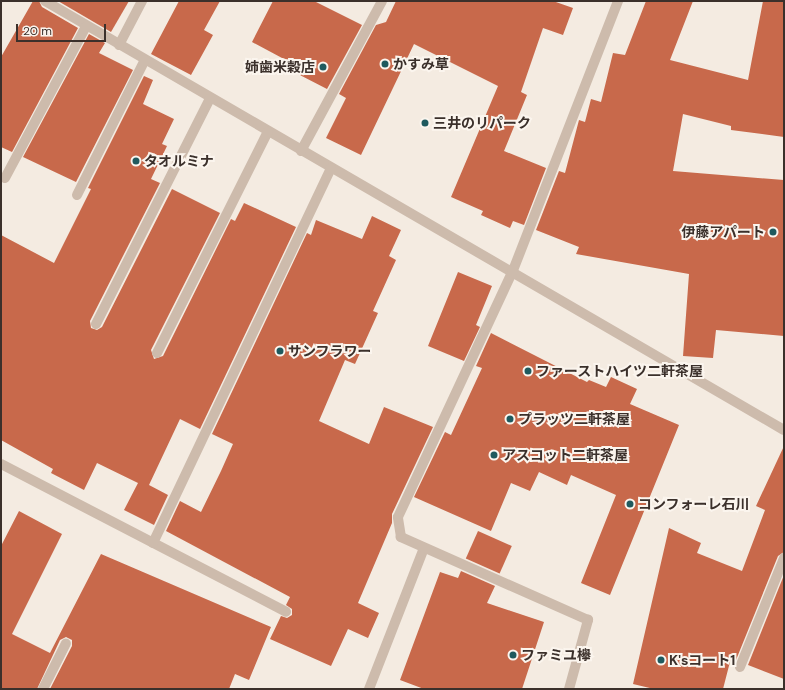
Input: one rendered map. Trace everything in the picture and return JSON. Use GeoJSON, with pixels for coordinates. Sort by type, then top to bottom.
{"type":"FeatureCollection","features":[{"type":"Feature","properties":{"kind":"street"},"geometry":{"type":"LineString","coordinates":[[45,1],[301,151],[784,430]]}},
{"type":"Feature","properties":{"kind":"street"},"geometry":{"type":"LineString","coordinates":[[119,45],[142,1]]}},
{"type":"Feature","properties":{"kind":"street"},"geometry":{"type":"LineString","coordinates":[[301,151],[382,1]]}},
{"type":"Feature","properties":{"kind":"street"},"geometry":{"type":"LineString","coordinates":[[569,689],[588,620],[401,537],[398,517],[512,273],[618,1]]}},
{"type":"Feature","properties":{"kind":"street"},"geometry":{"type":"LineString","coordinates":[[5,178],[86,26]]}},
{"type":"Feature","properties":{"kind":"street"},"geometry":{"type":"LineString","coordinates":[[78,195],[145,60]]}},
{"type":"Feature","properties":{"kind":"street"},"geometry":{"type":"LineString","coordinates":[[96,324],[210,98]]}},
{"type":"Feature","properties":{"kind":"street"},"geometry":{"type":"LineString","coordinates":[[157,353],[268,131]]}},
{"type":"Feature","properties":{"kind":"street"},"geometry":{"type":"LineString","coordinates":[[153,543],[331,168]]}},
{"type":"Feature","properties":{"kind":"street"},"geometry":{"type":"LineString","coordinates":[[1,464],[286,612]]}},
{"type":"Feature","properties":{"kind":"street"},"geometry":{"type":"LineString","coordinates":[[370,689],[424,548]]}},
{"type":"Feature","properties":{"kind":"street"},"geometry":{"type":"LineString","coordinates":[[740,667],[784,558]]}},
{"type":"Feature","properties":{"kind":"street"},"geometry":{"type":"LineString","coordinates":[[43,689],[66,643]]}},
{"type":"Feature","properties":{"kind":"building"},"geometry":{"type":"Polygon","coordinates":[[[33,1],[39,1],[42,7],[78,28],[12,152],[1,147],[1,57],[33,1]]]}},
{"type":"Feature","properties":{"kind":"building"},"geometry":{"type":"Polygon","coordinates":[[[58,1],[129,1],[111,32],[58,1]]]}},
{"type":"Feature","properties":{"kind":"building"},"geometry":{"type":"Polygon","coordinates":[[[179,1],[220,1],[204,30],[213,35],[191,75],[151,54],[179,1]]]}},
{"type":"Feature","properties":{"kind":"building"},"geometry":{"type":"Polygon","coordinates":[[[273,1],[314,1],[362,25],[327,89],[294,72],[297,66],[252,42],[273,1]]]}},
{"type":"Feature","properties":{"kind":"building"},"geometry":{"type":"Polygon","coordinates":[[[396,1],[553,1],[573,8],[563,35],[543,28],[521,92],[527,95],[504,151],[546,168],[524,225],[513,221],[510,228],[481,215],[483,211],[451,197],[498,86],[414,44],[361,155],[326,138],[346,98],[339,94],[376,25],[386,22],[396,1]]]}},
{"type":"Feature","properties":{"kind":"building"},"geometry":{"type":"Polygon","coordinates":[[[646,1],[693,1],[670,60],[748,80],[763,1],[784,1],[784,137],[731,130],[731,126],[683,114],[673,171],[784,180],[784,336],[716,330],[713,358],[683,356],[689,274],[576,254],[579,247],[536,230],[559,171],[565,173],[579,120],[585,122],[591,99],[601,102],[613,53],[625,55],[646,1]]]}},
{"type":"Feature","properties":{"kind":"building"},"geometry":{"type":"Polygon","coordinates":[[[89,34],[105,43],[99,53],[133,70],[76,182],[23,157],[89,34]]]}},
{"type":"Feature","properties":{"kind":"building"},"geometry":{"type":"Polygon","coordinates":[[[144,76],[153,80],[143,104],[174,119],[162,144],[167,146],[151,179],[160,183],[90,321],[91,328],[97,330],[102,327],[172,189],[220,213],[151,350],[154,359],[163,356],[231,219],[235,221],[244,203],[296,227],[200,429],[180,419],[149,485],[168,495],[154,525],[124,510],[138,483],[97,463],[84,490],[51,473],[53,469],[1,440],[1,235],[54,263],[91,189],[88,188],[144,76]]]}},
{"type":"Feature","properties":{"kind":"building"},"geometry":{"type":"Polygon","coordinates":[[[372,216],[401,230],[389,256],[396,260],[373,311],[378,313],[355,364],[345,360],[319,421],[369,444],[384,407],[433,427],[392,514],[392,523],[358,603],[379,613],[368,638],[348,629],[331,666],[270,639],[281,616],[287,618],[292,615],[292,609],[286,605],[290,597],[166,531],[180,501],[201,512],[221,471],[233,444],[212,434],[307,233],[311,235],[316,220],[362,239],[372,216]]]}},
{"type":"Feature","properties":{"kind":"building"},"geometry":{"type":"Polygon","coordinates":[[[458,272],[492,286],[476,325],[480,327],[464,361],[428,346],[458,272]]]}},
{"type":"Feature","properties":{"kind":"building"},"geometry":{"type":"Polygon","coordinates":[[[491,333],[587,382],[589,380],[606,387],[611,377],[637,389],[630,404],[679,425],[610,595],[581,583],[616,495],[571,475],[567,485],[539,472],[530,491],[511,483],[491,531],[414,497],[445,432],[451,435],[482,368],[476,366],[491,333]]]}},
{"type":"Feature","properties":{"kind":"building"},"geometry":{"type":"Polygon","coordinates":[[[784,446],[784,552],[778,556],[736,660],[731,658],[723,689],[654,689],[633,684],[669,528],[701,543],[697,553],[742,571],[765,510],[756,506],[784,446]]]}},
{"type":"Feature","properties":{"kind":"building"},"geometry":{"type":"Polygon","coordinates":[[[19,511],[62,534],[12,634],[50,653],[101,554],[271,627],[249,680],[235,674],[229,689],[50,689],[72,646],[72,640],[66,637],[60,640],[37,689],[1,689],[1,546],[19,511]]]}},
{"type":"Feature","properties":{"kind":"building"},"geometry":{"type":"Polygon","coordinates":[[[478,531],[512,546],[500,573],[466,558],[478,531]]]}},
{"type":"Feature","properties":{"kind":"building"},"geometry":{"type":"Polygon","coordinates":[[[461,571],[495,586],[487,603],[544,622],[522,689],[424,689],[400,680],[440,572],[458,578],[461,571]]]}},
{"type":"Feature","properties":{"kind":"building"},"geometry":{"type":"Polygon","coordinates":[[[784,575],[784,679],[748,665],[784,575]]]}},
{"type":"Feature","properties":{"kind":"place","name":"かすみ草"},"geometry":{"type":"Point","coordinates":[385,64]}},
{"type":"Feature","properties":{"kind":"place","name":"姉歯米穀店"},"geometry":{"type":"Point","coordinates":[323,67]}},
{"type":"Feature","properties":{"kind":"place","name":"三井のリパーク"},"geometry":{"type":"Point","coordinates":[425,123]}},
{"type":"Feature","properties":{"kind":"place","name":"タオルミナ"},"geometry":{"type":"Point","coordinates":[136,161]}},
{"type":"Feature","properties":{"kind":"place","name":"伊藤アパート"},"geometry":{"type":"Point","coordinates":[773,232]}},
{"type":"Feature","properties":{"kind":"place","name":"サンフラワー"},"geometry":{"type":"Point","coordinates":[280,351]}},
{"type":"Feature","properties":{"kind":"place","name":"ファーストハイツ二軒茶屋"},"geometry":{"type":"Point","coordinates":[528,371]}},
{"type":"Feature","properties":{"kind":"place","name":"プラッツ二軒茶屋"},"geometry":{"type":"Point","coordinates":[510,419]}},
{"type":"Feature","properties":{"kind":"place","name":"アスコット二軒茶屋"},"geometry":{"type":"Point","coordinates":[494,455]}},
{"type":"Feature","properties":{"kind":"place","name":"コンフォーレ石川"},"geometry":{"type":"Point","coordinates":[630,504]}},
{"type":"Feature","properties":{"kind":"place","name":"ファミユ欅"},"geometry":{"type":"Point","coordinates":[513,655]}},
{"type":"Feature","properties":{"kind":"place","name":"K'sコート1"},"geometry":{"type":"Point","coordinates":[661,660]}}]}
